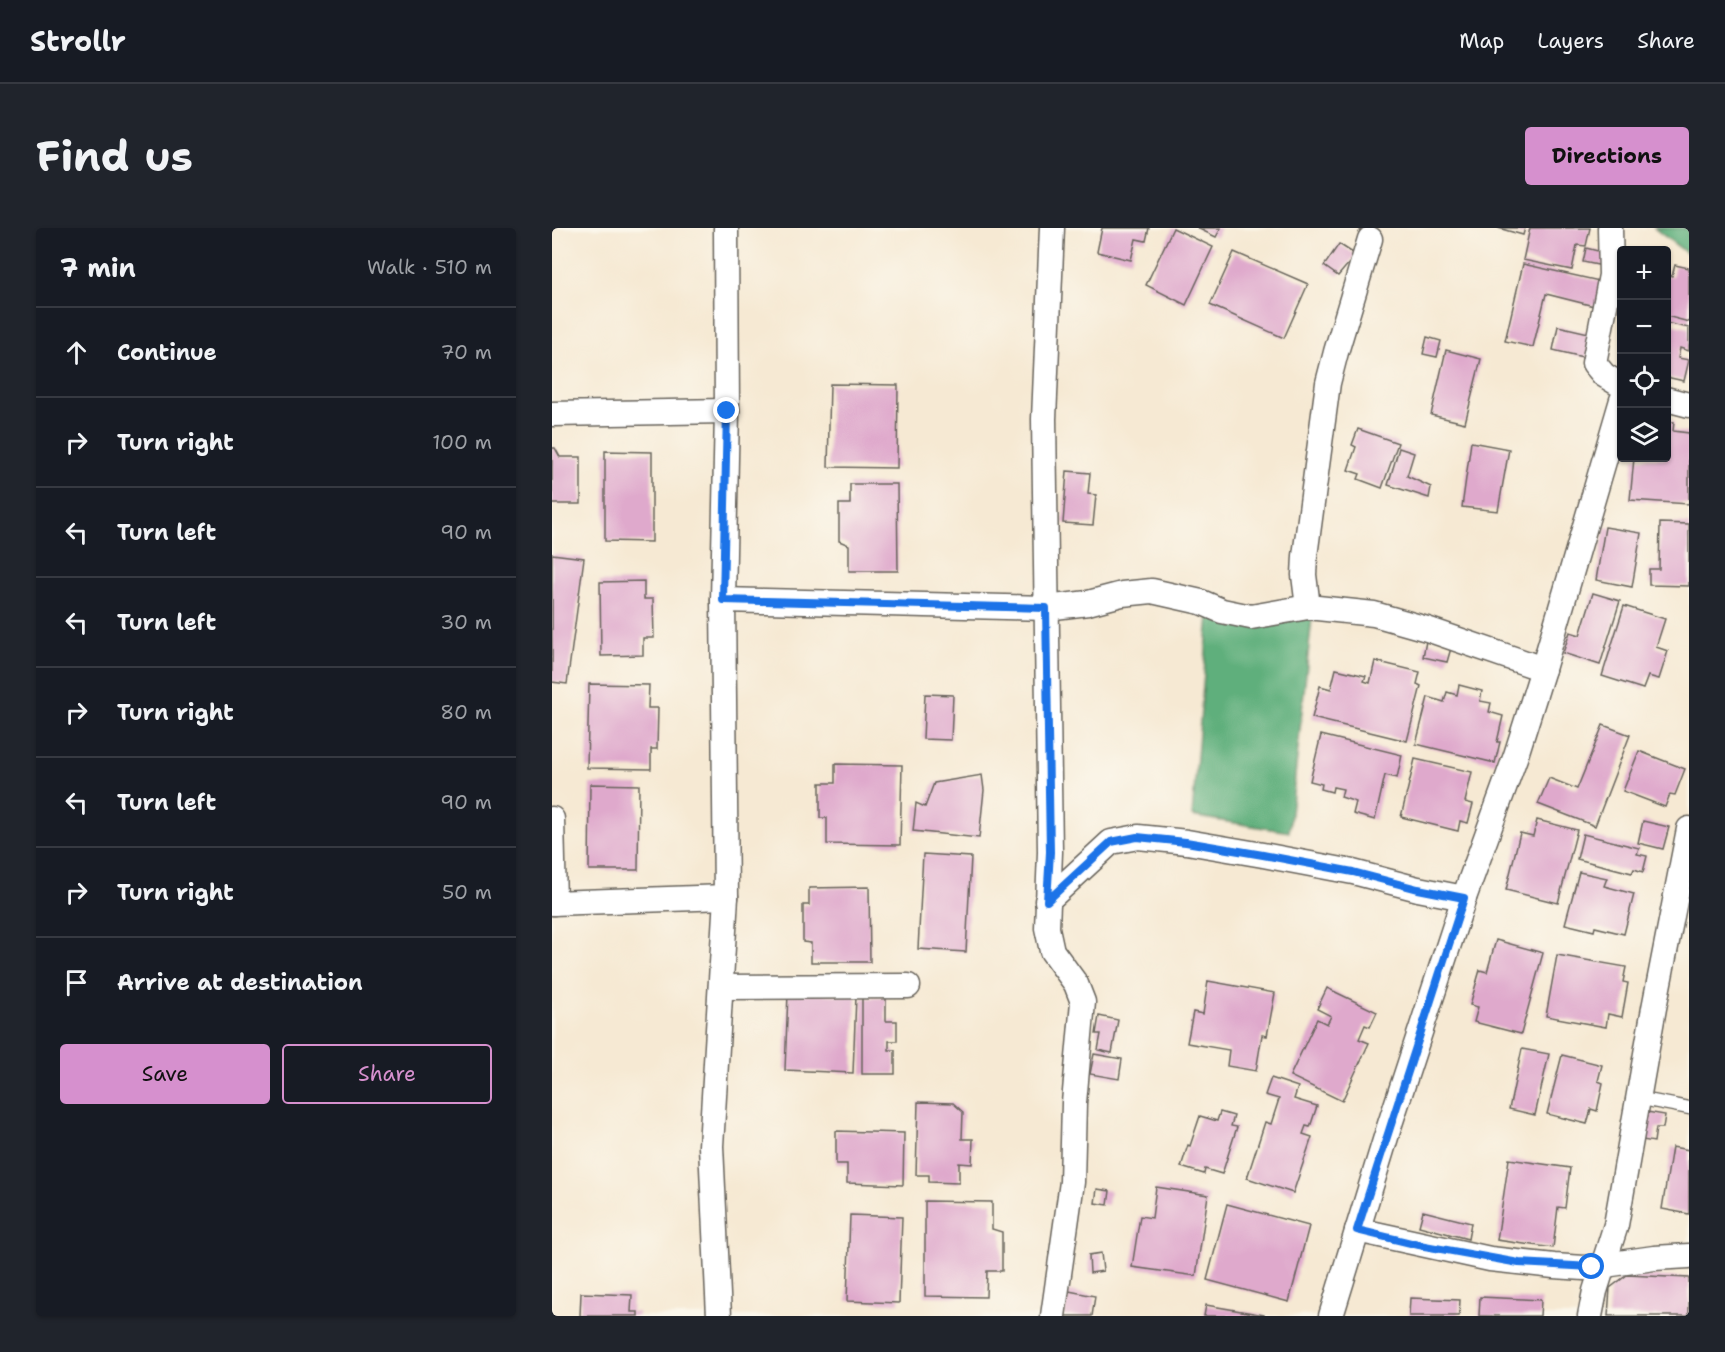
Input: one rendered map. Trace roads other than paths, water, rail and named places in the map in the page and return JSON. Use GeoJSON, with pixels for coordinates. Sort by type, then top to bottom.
{"type":"FeatureCollection","features":[{"type":"Feature","properties":{"kind":"street"},"geometry":{"type":"LineString","coordinates":[[719,1316],[711,1146],[726,897],[723,600],[727,411],[726,228]]}},
{"type":"Feature","properties":{"kind":"street"},"geometry":{"type":"LineString","coordinates":[[1052,228],[1044,419],[1050,852],[1047,928],[1052,951],[1076,984],[1083,1002],[1074,1102],[1072,1182],[1053,1316]]}},
{"type":"Feature","properties":{"kind":"street"},"geometry":{"type":"LineString","coordinates":[[1610,228],[1611,274],[1594,363],[1604,375],[1617,383]]}},
{"type":"Feature","properties":{"kind":"street"},"geometry":{"type":"LineString","coordinates":[[1308,607],[1304,575],[1305,556],[1328,383],[1370,239]]}},
{"type":"Feature","properties":{"kind":"street"},"geometry":{"type":"LineString","coordinates":[[1671,400],[1689,405]]}},
{"type":"Feature","properties":{"kind":"street"},"geometry":{"type":"LineString","coordinates":[[1331,1316],[1464,898],[1516,755],[1620,408]]}},
{"type":"Feature","properties":{"kind":"street"},"geometry":{"type":"LineString","coordinates":[[552,414],[727,411]]}},
{"type":"Feature","properties":{"kind":"street"},"geometry":{"type":"LineString","coordinates":[[723,600],[1046,608],[1152,591],[1201,602],[1222,611],[1251,617],[1308,607],[1374,614],[1437,632],[1543,669]]}},
{"type":"Feature","properties":{"kind":"street"},"geometry":{"type":"LineString","coordinates":[[552,819],[553,903],[726,897]]}},
{"type":"Feature","properties":{"kind":"street"},"geometry":{"type":"LineString","coordinates":[[1590,1316],[1616,1225],[1637,1098],[1689,829]]}},
{"type":"Feature","properties":{"kind":"street"},"geometry":{"type":"LineString","coordinates":[[1047,901],[1111,842],[1137,837],[1186,842],[1286,859],[1464,898]]}},
{"type":"Feature","properties":{"kind":"street"},"geometry":{"type":"LineString","coordinates":[[721,987],[908,986]]}},
{"type":"Feature","properties":{"kind":"street"},"geometry":{"type":"LineString","coordinates":[[1357,1230],[1419,1245],[1519,1263],[1584,1268],[1654,1258],[1689,1256]]}},
{"type":"Feature","properties":{"kind":"lane"},"geometry":{"type":"LineString","coordinates":[[1637,1098],[1689,1108]]}}]}
